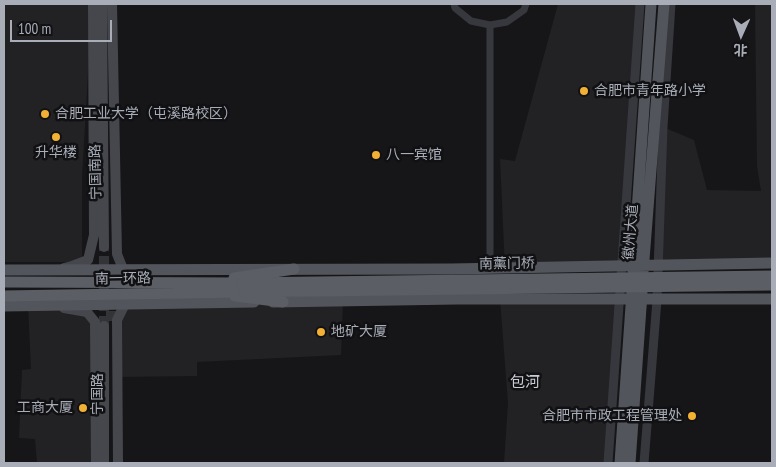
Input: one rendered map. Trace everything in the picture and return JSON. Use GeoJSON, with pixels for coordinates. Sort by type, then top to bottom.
{"type":"FeatureCollection","features":[{"type":"Feature","properties":{"kind":"highway"},"geometry":{"type":"LineString","coordinates":[[203,283],[294,269]]}},
{"type":"Feature","properties":{"kind":"highway","name":"南薰门桥"},"geometry":{"type":"LineString","coordinates":[[243,287],[772,276]]}},
{"type":"Feature","properties":{"kind":"highway","name":"南一环路"},"geometry":{"type":"LineString","coordinates":[[4,282],[203,283],[243,287]]}},
{"type":"Feature","properties":{"kind":"highway","name":"南薰门桥"},"geometry":{"type":"LineString","coordinates":[[243,287],[772,285]]}},
{"type":"Feature","properties":{"kind":"highway","name":"南一环路"},"geometry":{"type":"LineString","coordinates":[[5,299],[211,293],[243,287]]}},
{"type":"Feature","properties":{"kind":"highway"},"geometry":{"type":"LineString","coordinates":[[211,293],[282,302]]}},
{"type":"Feature","properties":{"kind":"main road"},"geometry":{"type":"LineString","coordinates":[[52,270],[88,260],[94,235],[93,4]]}},
{"type":"Feature","properties":{"kind":"main road","name":"宁国南路"},"geometry":{"type":"LineString","coordinates":[[102,4],[108,248],[107,4]]}},
{"type":"Feature","properties":{"kind":"main road"},"geometry":{"type":"LineString","coordinates":[[112,4],[117,254],[123,269]]}},
{"type":"Feature","properties":{"kind":"main road","name":"徽州大道"},"geometry":{"type":"LineString","coordinates":[[620,463],[652,4]]}},
{"type":"Feature","properties":{"kind":"main road","name":"徽州大道"},"geometry":{"type":"LineString","coordinates":[[633,266],[664,4]]}},
{"type":"Feature","properties":{"kind":"main road"},"geometry":{"type":"LineString","coordinates":[[4,270],[490,268],[772,263]]}},
{"type":"Feature","properties":{"kind":"main road"},"geometry":{"type":"LineString","coordinates":[[5,299],[87,312],[95,322],[96,463]]}},
{"type":"Feature","properties":{"kind":"main road","name":"徽州大道"},"geometry":{"type":"LineString","coordinates":[[630,463],[631,299]]}},
{"type":"Feature","properties":{"kind":"main road"},"geometry":{"type":"LineString","coordinates":[[50,305],[772,299]]}},
{"type":"Feature","properties":{"kind":"main road"},"geometry":{"type":"LineString","coordinates":[[118,463],[117,320],[125,304]]}},
{"type":"Feature","properties":{"kind":"main road","name":"宁国路"},"geometry":{"type":"LineString","coordinates":[[104,463],[108,326],[112,463]]}},
{"type":"Feature","properties":{"kind":"street"},"geometry":{"type":"LineString","coordinates":[[454,4],[471,21],[490,25],[507,22],[524,10],[526,4]]}},
{"type":"Feature","properties":{"kind":"street"},"geometry":{"type":"LineString","coordinates":[[608,463],[631,299],[640,4]]}},
{"type":"Feature","properties":{"kind":"street"},"geometry":{"type":"LineString","coordinates":[[644,463],[657,300],[663,127],[671,4]]}},
{"type":"Feature","properties":{"kind":"street"},"geometry":{"type":"LineString","coordinates":[[490,25],[490,268]]}},
{"type":"Feature","properties":{"kind":"shaded area","name":"合肥工业大学（屯溪路校区）"},"geometry":{"type":"Polygon","coordinates":[[[4,4],[92,4],[82,177],[82,262],[4,262],[4,4]]]}},
{"type":"Feature","properties":{"kind":"shaded area"},"geometry":{"type":"Polygon","coordinates":[[[558,4],[640,4],[622,266],[505,268],[500,159],[515,161],[558,4]]]}},
{"type":"Feature","properties":{"kind":"shaded area"},"geometry":{"type":"Polygon","coordinates":[[[755,4],[772,4],[772,263],[658,266],[663,127],[694,140],[707,190],[761,191],[757,166],[755,4]]]}},
{"type":"Feature","properties":{"kind":"shaded area"},"geometry":{"type":"Polygon","coordinates":[[[500,299],[620,299],[608,463],[504,463],[508,403],[500,299]]]}},
{"type":"Feature","properties":{"kind":"shaded area"},"geometry":{"type":"Polygon","coordinates":[[[343,301],[341,355],[197,362],[197,376],[117,377],[117,320],[125,304],[343,301]]]}},
{"type":"Feature","properties":{"kind":"shaded area"},"geometry":{"type":"Polygon","coordinates":[[[28,305],[87,312],[95,322],[96,463],[37,463],[35,439],[19,438],[22,370],[31,369],[28,305]]]}},
{"type":"Feature","properties":{"kind":"tunnel"},"geometry":{"type":"LineString","coordinates":[[104,247],[104,326]]}},
{"type":"Feature","properties":{"kind":"tunnel"},"geometry":{"type":"LineString","coordinates":[[111,296],[111,325]]}},
{"type":"Feature","properties":{"kind":"place","name":"合肥市青年路小学"},"geometry":{"type":"Point","coordinates":[584,91]}},
{"type":"Feature","properties":{"kind":"place","name":"合肥工业大学（屯溪路校区）"},"geometry":{"type":"Point","coordinates":[45,114]}},
{"type":"Feature","properties":{"kind":"place","name":"升华楼"},"geometry":{"type":"Point","coordinates":[56,137]}},
{"type":"Feature","properties":{"kind":"place","name":"八一宾馆"},"geometry":{"type":"Point","coordinates":[376,155]}},
{"type":"Feature","properties":{"kind":"place","name":"地矿大厦"},"geometry":{"type":"Point","coordinates":[321,332]}},
{"type":"Feature","properties":{"kind":"place","name":"工商大厦"},"geometry":{"type":"Point","coordinates":[83,408]}},
{"type":"Feature","properties":{"kind":"place","name":"合肥市市政工程管理处"},"geometry":{"type":"Point","coordinates":[692,416]}},
{"type":"Feature","properties":{"kind":"district","name":"包河"},"geometry":{"type":"Point","coordinates":[525,383]}}]}
